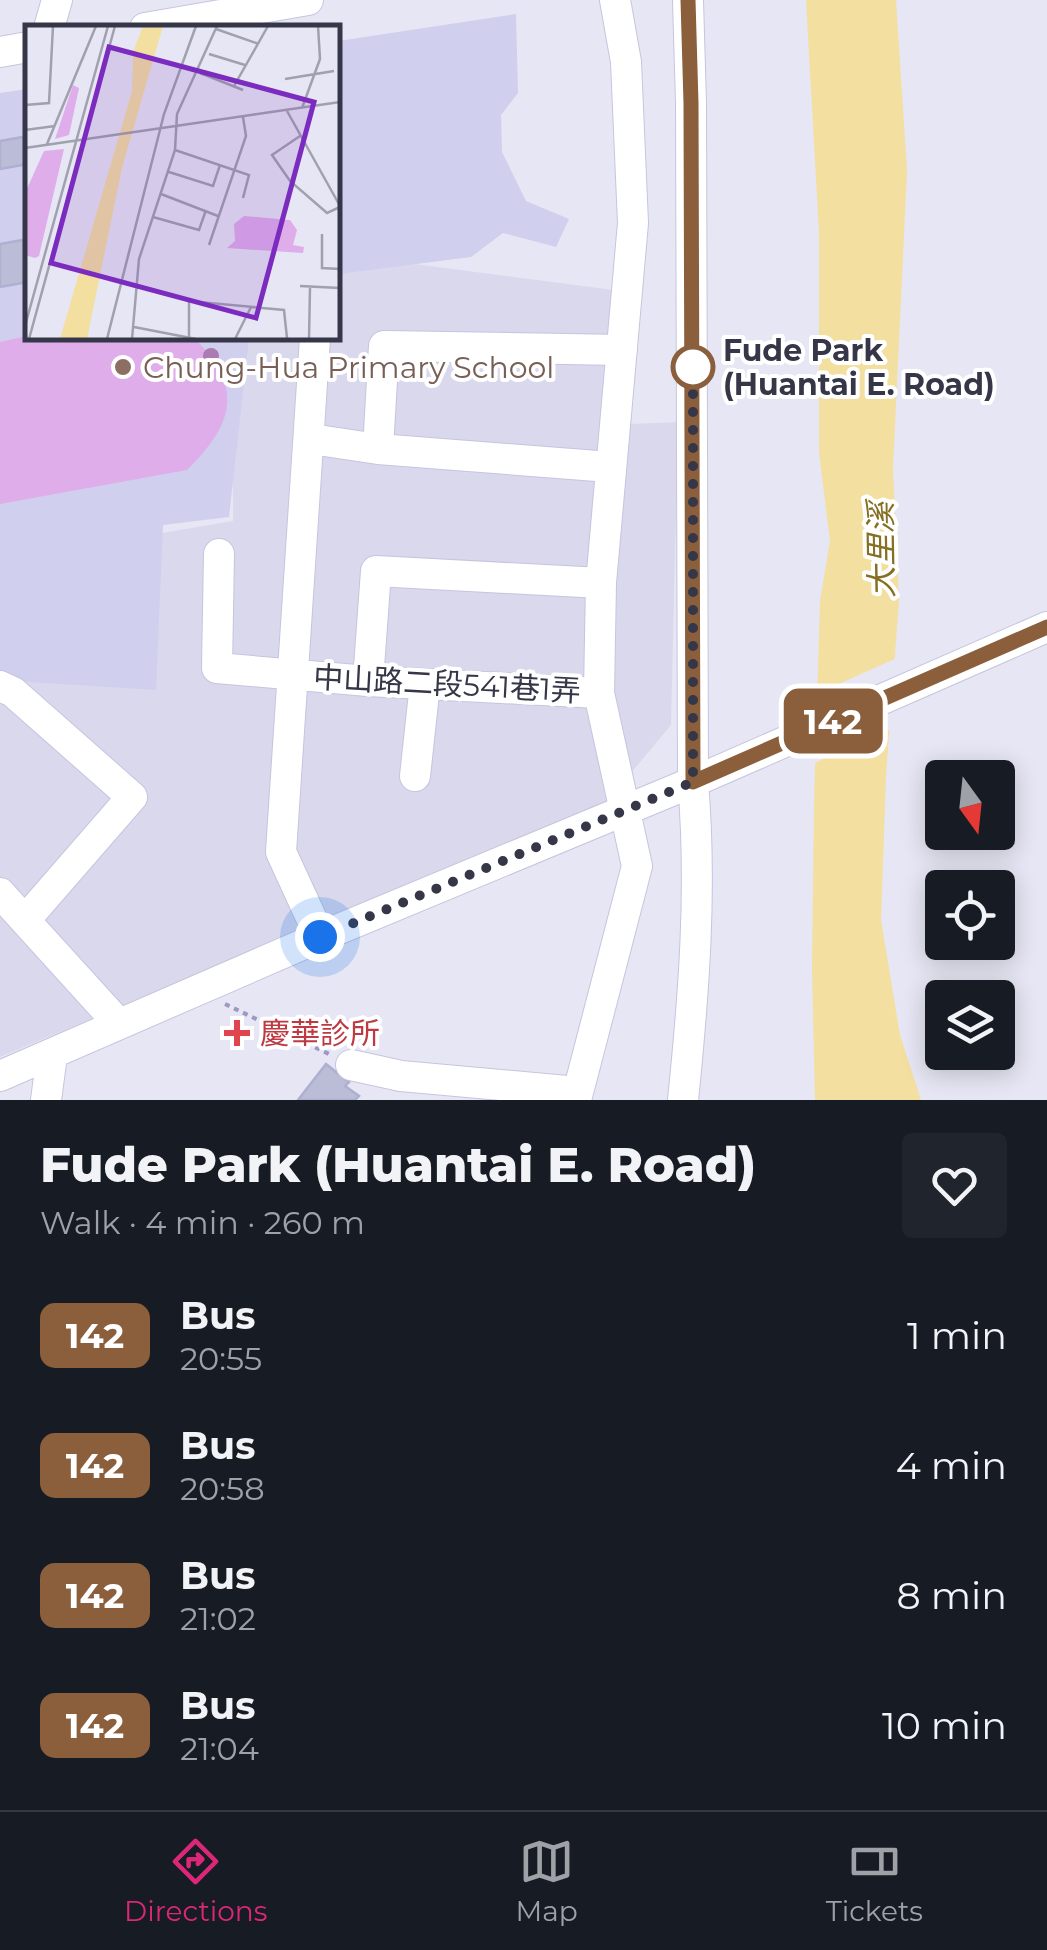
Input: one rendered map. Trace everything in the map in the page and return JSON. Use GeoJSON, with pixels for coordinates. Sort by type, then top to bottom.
{"type":"FeatureCollection","features":[{"type":"Feature","properties":{"kind":"street"},"geometry":{"type":"LineString","coordinates":[[50,25],[56,0]]}},
{"type":"Feature","properties":{"kind":"street"},"geometry":{"type":"LineString","coordinates":[[163,25],[308,0]]}},
{"type":"Feature","properties":{"kind":"street"},"geometry":{"type":"LineString","coordinates":[[351,1065],[398,1088],[577,1096],[638,866],[600,693],[610,467],[633,223],[632,131],[615,0]]}},
{"type":"Feature","properties":{"kind":"street"},"geometry":{"type":"LineString","coordinates":[[683,1100],[696,958],[698,850],[693,782],[692,123],[688,0]]}},
{"type":"Feature","properties":{"kind":"street"},"geometry":{"type":"LineString","coordinates":[[0,52],[25,48]]}},
{"type":"Feature","properties":{"kind":"street"},"geometry":{"type":"LineString","coordinates":[[316,340],[280,852],[320,937]]}},
{"type":"Feature","properties":{"kind":"street"},"geometry":{"type":"LineString","coordinates":[[378,449],[384,346],[622,350]]}},
{"type":"Feature","properties":{"kind":"street"},"geometry":{"type":"LineString","coordinates":[[310,438],[378,449],[610,467]]}},
{"type":"Feature","properties":{"kind":"street","name":"中山路二段541巷1弄"},"geometry":{"type":"LineString","coordinates":[[218,554],[217,668],[368,682],[600,693]]}},
{"type":"Feature","properties":{"kind":"street"},"geometry":{"type":"LineString","coordinates":[[368,682],[376,571],[602,584]]}},
{"type":"Feature","properties":{"kind":"street"},"geometry":{"type":"LineString","coordinates":[[0,1076],[1047,627]]}},
{"type":"Feature","properties":{"kind":"street"},"geometry":{"type":"LineString","coordinates":[[415,776],[425,684]]}},
{"type":"Feature","properties":{"kind":"street"},"geometry":{"type":"LineString","coordinates":[[0,686],[13,692],[132,797],[26,919]]}},
{"type":"Feature","properties":{"kind":"street"},"geometry":{"type":"LineString","coordinates":[[0,893],[120,1024]]}},
{"type":"Feature","properties":{"kind":"street"},"geometry":{"type":"LineString","coordinates":[[46,1100],[52,1055]]}},
{"type":"Feature","properties":{"kind":"path"},"geometry":{"type":"LineString","coordinates":[[198,991],[351,1065]]}},
{"type":"Feature","properties":{"kind":"shaded area","name":"Chung-Hua Primary School"},"geometry":{"type":"Polygon","coordinates":[[[516,14],[518,93],[501,115],[502,152],[526,201],[569,219],[556,247],[503,233],[471,257],[340,274],[340,41],[516,14]]]}},
{"type":"Feature","properties":{"kind":"shaded area","name":"Chung-Hua Primary School"},"geometry":{"type":"Polygon","coordinates":[[[25,89],[25,340],[249,340],[229,517],[163,525],[156,690],[14,681],[0,674],[0,93],[25,89]]]}},
{"type":"Feature","properties":{"kind":"shaded area"},"geometry":{"type":"Polygon","coordinates":[[[353,256],[621,291],[610,425],[678,422],[671,725],[604,805],[0,1057],[0,674],[156,534],[233,521],[233,352],[236,340],[340,340],[340,263],[353,256]]]}},
{"type":"Feature","properties":{"kind":"shaded area"},"geometry":{"type":"Polygon","coordinates":[[[25,336],[25,340],[196,340],[221,374],[227,406],[223,421],[215,437],[187,470],[0,504],[0,342],[25,336]]]}},
{"type":"Feature","properties":{"kind":"water","name":"大里溪"},"geometry":{"type":"Polygon","coordinates":[[[806,0],[896,0],[907,171],[893,469],[899,601],[886,776],[881,920],[900,1035],[921,1100],[815,1100],[814,803],[820,601],[830,541],[819,452],[819,233],[806,0]]]}},
{"type":"Feature","properties":{"kind":"pier"},"geometry":{"type":"Polygon","coordinates":[[[899,657],[894,728],[810,765],[812,696],[899,657]]]}},
{"type":"Feature","properties":{"kind":"building"},"geometry":{"type":"Polygon","coordinates":[[[25,137],[25,165],[0,169],[0,141],[25,137]]]}},
{"type":"Feature","properties":{"kind":"building"},"geometry":{"type":"Polygon","coordinates":[[[25,240],[25,283],[0,287],[0,244],[25,240]]]}},
{"type":"Feature","properties":{"kind":"building"},"geometry":{"type":"Polygon","coordinates":[[[326,1064],[349,1082],[345,1086],[359,1096],[355,1100],[298,1100],[326,1064]]]}},
{"type":"Feature","properties":{"kind":"bus line","name":"142"},"geometry":{"type":"LineString","coordinates":[[688,0],[693,782],[1047,627]]}},
{"type":"Feature","properties":{"kind":"place","name":"Chung-Hua Primary School"},"geometry":{"type":"Point","coordinates":[123,367]}},
{"type":"Feature","properties":{"kind":"place","name":"Fude Park (Huantai E. Road)"},"geometry":{"type":"Point","coordinates":[693,367]}},
{"type":"Feature","properties":{"kind":"place","name":"慶華診所"},"geometry":{"type":"Point","coordinates":[237,1033]}},
{"type":"Feature","properties":{"kind":"route"},"geometry":{"type":"LineString","coordinates":[[320,937],[693,782],[693,367]]}}]}
